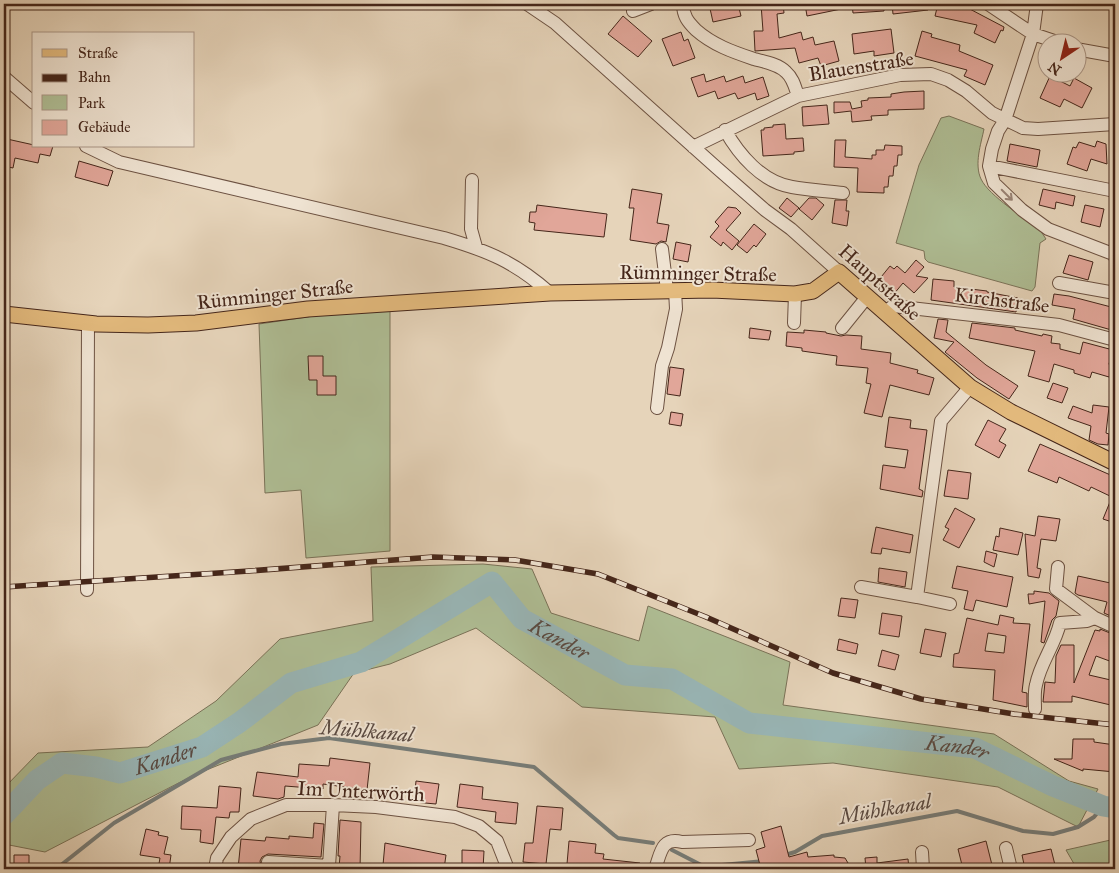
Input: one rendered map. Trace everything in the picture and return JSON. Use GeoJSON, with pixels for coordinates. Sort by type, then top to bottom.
{"type":"FeatureCollection","features":[{"type":"Feature","properties":{"kind":"main road","name":"Rümminger Straße"},"geometry":{"type":"LineString","coordinates":[[4,314],[88,323],[148,325],[196,323],[308,310],[550,292],[712,290],[795,294],[813,291],[839,272]]}},
{"type":"Feature","properties":{"kind":"main road","name":"Hauptstraße"},"geometry":{"type":"LineString","coordinates":[[839,272],[970,387],[1011,412],[1115,463]]}},
{"type":"Feature","properties":{"kind":"street","name":"Hauptstraße"},"geometry":{"type":"LineString","coordinates":[[527,4],[555,24],[692,147],[765,210],[791,229],[839,272]]}},
{"type":"Feature","properties":{"kind":"street"},"geometry":{"type":"LineString","coordinates":[[633,11],[651,4]]}},
{"type":"Feature","properties":{"kind":"street"},"geometry":{"type":"LineString","coordinates":[[683,4],[683,12],[688,23],[709,41],[735,53],[780,67],[793,80],[798,96]]}},
{"type":"Feature","properties":{"kind":"street"},"geometry":{"type":"LineString","coordinates":[[988,4],[1036,35]]}},
{"type":"Feature","properties":{"kind":"street"},"geometry":{"type":"LineString","coordinates":[[1037,4],[1033,34],[1005,120],[998,131],[992,149],[989,166],[994,183],[1022,210],[1048,229],[1113,254],[1115,257]]}},
{"type":"Feature","properties":{"kind":"street"},"geometry":{"type":"LineString","coordinates":[[1086,51],[1115,56]]}},
{"type":"Feature","properties":{"kind":"street","name":"Blauenstraße"},"geometry":{"type":"LineString","coordinates":[[692,147],[798,96],[891,77],[931,74],[948,80],[966,91],[992,113],[1023,128],[1038,129],[1115,124]]}},
{"type":"Feature","properties":{"kind":"street"},"geometry":{"type":"LineString","coordinates":[[4,77],[32,101]]}},
{"type":"Feature","properties":{"kind":"street"},"geometry":{"type":"LineString","coordinates":[[725,130],[734,146],[747,161],[769,178],[790,187],[843,193]]}},
{"type":"Feature","properties":{"kind":"street"},"geometry":{"type":"LineString","coordinates":[[90,148],[119,162],[476,247],[522,270],[550,292]]}},
{"type":"Feature","properties":{"kind":"street"},"geometry":{"type":"LineString","coordinates":[[989,166],[1115,191]]}},
{"type":"Feature","properties":{"kind":"street"},"geometry":{"type":"LineString","coordinates":[[472,180],[471,229],[476,247]]}},
{"type":"Feature","properties":{"kind":"street"},"geometry":{"type":"LineString","coordinates":[[657,408],[662,366],[668,348],[676,309],[662,249]]}},
{"type":"Feature","properties":{"kind":"street"},"geometry":{"type":"LineString","coordinates":[[1059,283],[1115,293]]}},
{"type":"Feature","properties":{"kind":"street"},"geometry":{"type":"LineString","coordinates":[[794,323],[795,294]]}},
{"type":"Feature","properties":{"kind":"street"},"geometry":{"type":"LineString","coordinates":[[842,328],[867,297]]}},
{"type":"Feature","properties":{"kind":"street","name":"Kirchstraße"},"geometry":{"type":"LineString","coordinates":[[885,312],[893,306],[1030,321],[1058,325],[1115,340]]}},
{"type":"Feature","properties":{"kind":"street"},"geometry":{"type":"LineString","coordinates":[[87,590],[88,323]]}},
{"type":"Feature","properties":{"kind":"street"},"geometry":{"type":"LineString","coordinates":[[916,597],[941,421],[970,387]]}},
{"type":"Feature","properties":{"kind":"street"},"geometry":{"type":"LineString","coordinates":[[1058,567],[1056,589],[1096,618],[1115,627]]}},
{"type":"Feature","properties":{"kind":"street"},"geometry":{"type":"LineString","coordinates":[[861,587],[950,604]]}},
{"type":"Feature","properties":{"kind":"street"},"geometry":{"type":"LineString","coordinates":[[1035,709],[1035,686],[1060,623],[1087,621],[1096,618]]}},
{"type":"Feature","properties":{"kind":"street"},"geometry":{"type":"LineString","coordinates":[[268,862],[329,866],[334,805]]}},
{"type":"Feature","properties":{"kind":"street","name":"Im Unterwörth"},"geometry":{"type":"LineString","coordinates":[[215,869],[217,858],[232,837],[252,819],[286,806],[334,805],[386,808],[455,817],[479,826],[497,841],[508,869]]}},
{"type":"Feature","properties":{"kind":"street"},"geometry":{"type":"LineString","coordinates":[[655,869],[663,846],[667,842],[674,840],[682,842],[749,840]]}},
{"type":"Feature","properties":{"kind":"street"},"geometry":{"type":"LineString","coordinates":[[1006,848],[1011,869]]}},
{"type":"Feature","properties":{"kind":"street"},"geometry":{"type":"LineString","coordinates":[[922,852],[923,869]]}},
{"type":"Feature","properties":{"kind":"green space"},"geometry":{"type":"Polygon","coordinates":[[[949,116],[984,129],[978,161],[981,179],[991,192],[1040,230],[1046,239],[1040,243],[1035,287],[1032,291],[928,262],[925,259],[924,251],[896,243],[919,165],[941,118],[949,116]]]}},
{"type":"Feature","properties":{"kind":"green space"},"geometry":{"type":"Polygon","coordinates":[[[390,310],[390,551],[306,558],[301,490],[265,493],[259,324],[321,315],[390,310]]]}},
{"type":"Feature","properties":{"kind":"green space"},"geometry":{"type":"Polygon","coordinates":[[[483,564],[532,569],[551,613],[639,641],[648,606],[790,662],[783,705],[994,734],[1069,781],[1098,789],[1078,827],[998,787],[833,763],[739,769],[715,717],[582,707],[476,628],[390,664],[354,673],[318,725],[194,775],[45,852],[4,844],[4,788],[38,753],[148,747],[216,701],[280,639],[373,621],[371,567],[483,564]]]}},
{"type":"Feature","properties":{"kind":"green space"},"geometry":{"type":"Polygon","coordinates":[[[1115,839],[1115,869],[1077,869],[1066,850],[1115,839]]]}},
{"type":"Feature","properties":{"kind":"building"},"geometry":{"type":"Polygon","coordinates":[[[709,4],[738,4],[741,16],[713,22],[709,4]]]}},
{"type":"Feature","properties":{"kind":"building"},"geometry":{"type":"Polygon","coordinates":[[[761,4],[783,4],[784,13],[777,14],[779,38],[801,32],[803,40],[813,37],[815,45],[834,41],[839,61],[821,66],[818,58],[799,63],[795,48],[755,51],[754,31],[763,31],[761,4]]]}},
{"type":"Feature","properties":{"kind":"building"},"geometry":{"type":"Polygon","coordinates":[[[805,4],[846,4],[846,8],[807,16],[805,4]]]}},
{"type":"Feature","properties":{"kind":"building"},"geometry":{"type":"Polygon","coordinates":[[[852,4],[884,4],[884,11],[853,13],[852,4]]]}},
{"type":"Feature","properties":{"kind":"building"},"geometry":{"type":"Polygon","coordinates":[[[892,4],[927,4],[928,10],[893,14],[892,4]]]}},
{"type":"Feature","properties":{"kind":"building"},"geometry":{"type":"Polygon","coordinates":[[[938,4],[966,4],[966,7],[1004,27],[1003,31],[1001,30],[995,43],[974,33],[977,25],[935,16],[938,4]]]}},
{"type":"Feature","properties":{"kind":"building"},"geometry":{"type":"Polygon","coordinates":[[[623,16],[652,41],[638,57],[608,34],[623,16]]]}},
{"type":"Feature","properties":{"kind":"building"},"geometry":{"type":"Polygon","coordinates":[[[891,29],[894,53],[874,56],[874,51],[854,54],[852,34],[891,29]]]}},
{"type":"Feature","properties":{"kind":"building"},"geometry":{"type":"Polygon","coordinates":[[[922,31],[932,34],[931,37],[960,45],[959,51],[993,65],[985,85],[964,76],[967,70],[915,56],[922,31]]]}},
{"type":"Feature","properties":{"kind":"building"},"geometry":{"type":"Polygon","coordinates":[[[681,32],[684,41],[688,39],[695,58],[673,66],[662,39],[681,32]]]}},
{"type":"Feature","properties":{"kind":"building"},"geometry":{"type":"Polygon","coordinates":[[[704,74],[706,82],[724,76],[726,82],[743,76],[745,83],[763,77],[769,96],[757,100],[755,93],[738,99],[735,93],[718,99],[715,91],[698,97],[691,78],[704,74]]]}},
{"type":"Feature","properties":{"kind":"building"},"geometry":{"type":"Polygon","coordinates":[[[1047,82],[1062,82],[1070,86],[1072,82],[1081,82],[1092,88],[1082,108],[1064,99],[1060,107],[1040,98],[1047,82]]]}},
{"type":"Feature","properties":{"kind":"building"},"geometry":{"type":"Polygon","coordinates":[[[924,91],[924,109],[888,110],[888,115],[871,116],[872,120],[852,122],[851,111],[834,113],[834,102],[850,102],[852,109],[862,107],[861,101],[868,100],[868,98],[891,97],[891,94],[924,91]]]}},
{"type":"Feature","properties":{"kind":"building"},"geometry":{"type":"Polygon","coordinates":[[[827,105],[829,124],[803,126],[802,107],[827,105]]]}},
{"type":"Feature","properties":{"kind":"building"},"geometry":{"type":"Polygon","coordinates":[[[785,124],[786,139],[803,138],[804,151],[794,152],[794,154],[763,156],[761,130],[773,127],[773,125],[785,124]]]}},
{"type":"Feature","properties":{"kind":"building"},"geometry":{"type":"Polygon","coordinates":[[[7,139],[32,145],[32,148],[52,148],[50,156],[40,154],[38,163],[15,158],[13,168],[4,166],[7,139]]]}},
{"type":"Feature","properties":{"kind":"building"},"geometry":{"type":"Polygon","coordinates":[[[835,140],[846,140],[845,157],[872,159],[872,155],[876,155],[876,150],[884,150],[885,145],[902,146],[902,155],[898,155],[897,166],[894,166],[893,176],[889,176],[888,187],[884,187],[884,193],[857,192],[858,168],[834,167],[835,140]]]}},
{"type":"Feature","properties":{"kind":"building"},"geometry":{"type":"Polygon","coordinates":[[[1097,141],[1106,144],[1107,164],[1091,159],[1087,171],[1067,164],[1073,147],[1076,148],[1079,142],[1095,147],[1097,141]]]}},
{"type":"Feature","properties":{"kind":"building"},"geometry":{"type":"Polygon","coordinates":[[[1010,144],[1040,150],[1037,167],[1007,161],[1010,144]]]}},
{"type":"Feature","properties":{"kind":"building"},"geometry":{"type":"Polygon","coordinates":[[[79,161],[113,171],[108,186],[75,177],[79,161]]]}},
{"type":"Feature","properties":{"kind":"building"},"geometry":{"type":"Polygon","coordinates":[[[632,189],[662,194],[657,223],[669,225],[666,242],[661,241],[656,244],[630,240],[634,208],[629,208],[632,189]]]}},
{"type":"Feature","properties":{"kind":"building"},"geometry":{"type":"Polygon","coordinates":[[[1043,189],[1075,196],[1073,206],[1056,202],[1055,209],[1039,205],[1043,189]]]}},
{"type":"Feature","properties":{"kind":"building"},"geometry":{"type":"Polygon","coordinates":[[[787,198],[799,208],[791,217],[779,208],[787,198]]]}},
{"type":"Feature","properties":{"kind":"building"},"geometry":{"type":"Polygon","coordinates":[[[809,198],[816,198],[824,205],[812,220],[799,209],[809,198]]]}},
{"type":"Feature","properties":{"kind":"building"},"geometry":{"type":"Polygon","coordinates":[[[835,200],[847,200],[846,211],[849,211],[847,226],[832,223],[835,200]]]}},
{"type":"Feature","properties":{"kind":"building"},"geometry":{"type":"Polygon","coordinates":[[[537,205],[607,214],[604,237],[534,230],[535,223],[529,222],[530,212],[536,212],[537,205]]]}},
{"type":"Feature","properties":{"kind":"building"},"geometry":{"type":"Polygon","coordinates":[[[1085,205],[1104,209],[1100,227],[1081,222],[1085,205]]]}},
{"type":"Feature","properties":{"kind":"building"},"geometry":{"type":"Polygon","coordinates":[[[728,207],[736,208],[741,213],[726,230],[739,241],[732,250],[723,242],[721,246],[710,237],[719,226],[715,222],[728,207]]]}},
{"type":"Feature","properties":{"kind":"building"},"geometry":{"type":"Polygon","coordinates":[[[754,224],[766,234],[756,247],[754,245],[747,253],[737,245],[754,224]]]}},
{"type":"Feature","properties":{"kind":"building"},"geometry":{"type":"Polygon","coordinates":[[[676,242],[691,245],[688,262],[673,259],[676,242]]]}},
{"type":"Feature","properties":{"kind":"building"},"geometry":{"type":"Polygon","coordinates":[[[1069,255],[1093,262],[1088,280],[1063,273],[1069,255]]]}},
{"type":"Feature","properties":{"kind":"building"},"geometry":{"type":"Polygon","coordinates":[[[916,260],[924,267],[916,276],[928,278],[914,293],[903,283],[893,295],[877,282],[890,266],[894,269],[897,266],[905,273],[916,260]]]}},
{"type":"Feature","properties":{"kind":"building"},"geometry":{"type":"Polygon","coordinates":[[[933,279],[954,281],[954,287],[987,291],[1018,298],[1016,312],[931,300],[933,279]]]}},
{"type":"Feature","properties":{"kind":"building"},"geometry":{"type":"Polygon","coordinates":[[[1054,294],[1115,308],[1115,331],[1073,319],[1075,309],[1052,305],[1054,294]]]}},
{"type":"Feature","properties":{"kind":"building"},"geometry":{"type":"Polygon","coordinates":[[[938,319],[948,320],[946,332],[986,365],[1018,386],[1009,399],[977,378],[945,352],[954,342],[934,338],[938,319]]]}},
{"type":"Feature","properties":{"kind":"building"},"geometry":{"type":"Polygon","coordinates":[[[972,323],[1015,328],[1015,330],[1042,336],[1043,334],[1052,336],[1051,343],[1060,344],[1060,349],[1080,354],[1083,342],[1113,350],[1109,364],[1113,370],[1109,377],[1092,372],[1090,378],[1074,373],[1074,370],[1054,364],[1049,382],[1028,376],[1035,351],[969,338],[972,323]]]}},
{"type":"Feature","properties":{"kind":"building"},"geometry":{"type":"Polygon","coordinates":[[[750,328],[771,331],[769,340],[749,338],[750,328]]]}},
{"type":"Feature","properties":{"kind":"building"},"geometry":{"type":"Polygon","coordinates":[[[804,330],[826,332],[841,336],[862,336],[861,349],[891,353],[890,363],[918,370],[917,373],[934,378],[929,395],[890,385],[882,417],[864,413],[871,384],[866,383],[868,368],[836,365],[837,356],[802,351],[802,348],[786,346],[787,332],[804,333],[804,330]]]}},
{"type":"Feature","properties":{"kind":"building"},"geometry":{"type":"Polygon","coordinates":[[[308,356],[323,356],[323,376],[336,376],[336,395],[317,395],[317,380],[309,380],[308,356]]]}},
{"type":"Feature","properties":{"kind":"building"},"geometry":{"type":"Polygon","coordinates":[[[670,367],[684,369],[680,396],[667,394],[670,367]]]}},
{"type":"Feature","properties":{"kind":"building"},"geometry":{"type":"Polygon","coordinates":[[[1053,383],[1068,388],[1062,403],[1047,398],[1053,383]]]}},
{"type":"Feature","properties":{"kind":"building"},"geometry":{"type":"Polygon","coordinates":[[[1093,405],[1109,407],[1106,433],[1109,434],[1108,445],[1098,444],[1089,440],[1091,426],[1068,418],[1073,406],[1092,413],[1093,405]]]}},
{"type":"Feature","properties":{"kind":"building"},"geometry":{"type":"Polygon","coordinates":[[[671,412],[683,414],[681,426],[669,424],[671,412]]]}},
{"type":"Feature","properties":{"kind":"building"},"geometry":{"type":"Polygon","coordinates":[[[889,417],[911,420],[910,428],[927,430],[919,489],[923,491],[922,497],[880,489],[883,465],[905,468],[908,450],[885,447],[889,417]]]}},
{"type":"Feature","properties":{"kind":"building"},"geometry":{"type":"Polygon","coordinates":[[[988,420],[1006,429],[999,441],[1006,445],[999,458],[975,445],[988,420]]]}},
{"type":"Feature","properties":{"kind":"building"},"geometry":{"type":"Polygon","coordinates":[[[1040,444],[1115,477],[1115,523],[1103,519],[1112,497],[1091,487],[1089,491],[1059,477],[1057,483],[1028,471],[1040,444]]]}},
{"type":"Feature","properties":{"kind":"building"},"geometry":{"type":"Polygon","coordinates":[[[948,470],[971,473],[968,499],[944,496],[948,470]]]}},
{"type":"Feature","properties":{"kind":"building"},"geometry":{"type":"Polygon","coordinates":[[[955,508],[975,519],[959,548],[943,540],[949,529],[945,527],[955,508]]]}},
{"type":"Feature","properties":{"kind":"building"},"geometry":{"type":"Polygon","coordinates":[[[1038,516],[1060,519],[1056,541],[1041,539],[1037,568],[1041,569],[1039,578],[1028,576],[1025,534],[1035,536],[1038,516]]]}},
{"type":"Feature","properties":{"kind":"building"},"geometry":{"type":"Polygon","coordinates":[[[876,527],[913,535],[910,553],[882,548],[881,554],[871,553],[876,527]]]}},
{"type":"Feature","properties":{"kind":"building"},"geometry":{"type":"Polygon","coordinates":[[[1000,528],[1023,533],[1018,555],[993,550],[996,536],[999,537],[1000,528]]]}},
{"type":"Feature","properties":{"kind":"building"},"geometry":{"type":"Polygon","coordinates":[[[986,551],[997,554],[994,567],[984,562],[986,551]]]}},
{"type":"Feature","properties":{"kind":"building"},"geometry":{"type":"Polygon","coordinates":[[[957,566],[1013,577],[1007,607],[976,600],[973,611],[964,609],[968,591],[952,588],[957,566]]]}},
{"type":"Feature","properties":{"kind":"building"},"geometry":{"type":"Polygon","coordinates":[[[879,568],[907,572],[905,587],[878,582],[879,568]]]}},
{"type":"Feature","properties":{"kind":"building"},"geometry":{"type":"Polygon","coordinates":[[[1078,576],[1115,584],[1115,618],[1104,613],[1107,602],[1075,593],[1078,576]]]}},
{"type":"Feature","properties":{"kind":"building"},"geometry":{"type":"Polygon","coordinates":[[[1034,591],[1049,593],[1059,601],[1056,616],[1052,620],[1044,643],[1041,642],[1045,601],[1029,604],[1028,594],[1034,594],[1034,591]]]}},
{"type":"Feature","properties":{"kind":"building"},"geometry":{"type":"Polygon","coordinates":[[[841,598],[858,600],[855,618],[838,616],[841,598]]]}},
{"type":"Feature","properties":{"kind":"building"},"geometry":{"type":"Polygon","coordinates":[[[882,613],[902,616],[899,637],[879,634],[882,613]]]}},
{"type":"Feature","properties":{"kind":"building"},"geometry":{"type":"Polygon","coordinates":[[[1000,615],[1014,618],[1013,623],[1030,624],[1022,692],[1027,693],[1027,707],[993,700],[995,670],[953,667],[954,654],[959,653],[967,618],[998,625],[1000,615]],[[988,633],[985,651],[1004,653],[1006,636],[988,633]]]}},
{"type":"Feature","properties":{"kind":"building"},"geometry":{"type":"Polygon","coordinates":[[[925,629],[946,633],[941,657],[920,653],[925,629]]]}},
{"type":"Feature","properties":{"kind":"building"},"geometry":{"type":"Polygon","coordinates":[[[1100,629],[1115,635],[1115,663],[1096,656],[1089,675],[1115,681],[1115,706],[1072,696],[1072,702],[1043,702],[1045,682],[1055,683],[1056,656],[1061,645],[1074,645],[1074,683],[1095,630],[1100,631],[1100,629]]]}},
{"type":"Feature","properties":{"kind":"building"},"geometry":{"type":"Polygon","coordinates":[[[839,639],[858,644],[856,654],[837,650],[839,639]]]}},
{"type":"Feature","properties":{"kind":"building"},"geometry":{"type":"Polygon","coordinates":[[[882,650],[899,655],[895,670],[878,666],[882,650]]]}},
{"type":"Feature","properties":{"kind":"building"},"geometry":{"type":"Polygon","coordinates":[[[1073,739],[1094,739],[1094,742],[1115,745],[1115,772],[1083,769],[1083,771],[1054,759],[1072,759],[1073,739]]]}},
{"type":"Feature","properties":{"kind":"building"},"geometry":{"type":"Polygon","coordinates":[[[330,758],[370,763],[367,790],[323,784],[323,789],[285,786],[284,797],[278,799],[253,796],[257,772],[298,777],[299,764],[329,766],[330,758]]]}},
{"type":"Feature","properties":{"kind":"building"},"geometry":{"type":"Polygon","coordinates":[[[416,781],[439,784],[436,804],[414,802],[416,781]]]}},
{"type":"Feature","properties":{"kind":"building"},"geometry":{"type":"Polygon","coordinates":[[[460,784],[483,787],[482,799],[518,803],[516,824],[495,822],[496,812],[457,807],[460,784]]]}},
{"type":"Feature","properties":{"kind":"building"},"geometry":{"type":"Polygon","coordinates":[[[219,786],[241,788],[239,812],[230,812],[229,818],[216,817],[213,844],[200,842],[201,830],[181,829],[182,806],[217,808],[219,786]]]}},
{"type":"Feature","properties":{"kind":"building"},"geometry":{"type":"Polygon","coordinates":[[[537,806],[563,808],[561,830],[550,829],[546,864],[523,862],[525,843],[533,843],[537,806]]]}},
{"type":"Feature","properties":{"kind":"building"},"geometry":{"type":"Polygon","coordinates":[[[340,820],[361,822],[360,869],[339,868],[340,820]]]}},
{"type":"Feature","properties":{"kind":"building"},"geometry":{"type":"Polygon","coordinates":[[[314,823],[324,824],[321,857],[268,854],[262,857],[260,861],[261,866],[265,869],[238,869],[241,839],[265,841],[266,837],[289,839],[289,836],[313,838],[314,823]]]}},
{"type":"Feature","properties":{"kind":"building"},"geometry":{"type":"Polygon","coordinates":[[[781,826],[789,857],[807,852],[808,857],[834,855],[834,857],[845,858],[848,863],[846,869],[761,869],[756,850],[765,847],[761,832],[781,826]]]}},
{"type":"Feature","properties":{"kind":"building"},"geometry":{"type":"Polygon","coordinates":[[[146,829],[159,832],[158,835],[168,837],[164,854],[171,855],[169,869],[158,869],[160,858],[140,855],[146,829]]]}},
{"type":"Feature","properties":{"kind":"building"},"geometry":{"type":"Polygon","coordinates":[[[569,841],[596,844],[595,853],[604,854],[603,859],[640,863],[640,869],[600,869],[590,868],[591,866],[567,864],[569,841]]]}},
{"type":"Feature","properties":{"kind":"building"},"geometry":{"type":"Polygon","coordinates":[[[986,841],[993,869],[963,869],[958,849],[986,841]]]}},
{"type":"Feature","properties":{"kind":"building"},"geometry":{"type":"Polygon","coordinates":[[[385,843],[446,855],[444,869],[411,869],[383,865],[385,843]]]}},
{"type":"Feature","properties":{"kind":"building"},"geometry":{"type":"Polygon","coordinates":[[[1051,849],[1056,869],[1025,869],[1022,855],[1051,849]]]}},
{"type":"Feature","properties":{"kind":"building"},"geometry":{"type":"Polygon","coordinates":[[[462,850],[484,851],[483,869],[462,869],[462,850]]]}},
{"type":"Feature","properties":{"kind":"building"},"geometry":{"type":"Polygon","coordinates":[[[14,855],[29,855],[29,869],[14,869],[14,855]]]}},
{"type":"Feature","properties":{"kind":"building"},"geometry":{"type":"Polygon","coordinates":[[[877,857],[877,863],[908,859],[909,869],[866,869],[865,858],[877,857]]]}},
{"type":"Feature","properties":{"kind":"waterway","name":"Kander"},"geometry":{"type":"LineString","coordinates":[[4,815],[37,780],[62,763],[96,767],[120,773],[202,747],[240,722],[291,683],[361,662],[492,582],[522,619],[625,675],[672,679],[749,723],[975,748],[1053,786],[1103,806],[1115,808]]}},
{"type":"Feature","properties":{"kind":"waterway","name":"Mühlkanal"},"geometry":{"type":"LineString","coordinates":[[56,869],[114,823],[221,760],[281,744],[329,738],[534,767],[618,838],[653,843]]}},
{"type":"Feature","properties":{"kind":"waterway","name":"Mühlkanal"},"geometry":{"type":"LineString","coordinates":[[785,855],[795,852],[822,836],[957,811],[1023,831],[1053,834],[1078,827],[1094,817],[1103,806]]}},
{"type":"Feature","properties":{"kind":"waterway","name":"Mühlkanal"},"geometry":{"type":"LineString","coordinates":[[672,850],[707,868],[764,861]]}},
{"type":"Feature","properties":{"kind":"railway"},"geometry":{"type":"LineString","coordinates":[[4,587],[433,557],[515,560],[598,574],[706,617],[833,673],[921,699],[1014,714],[1115,725]]}}]}
